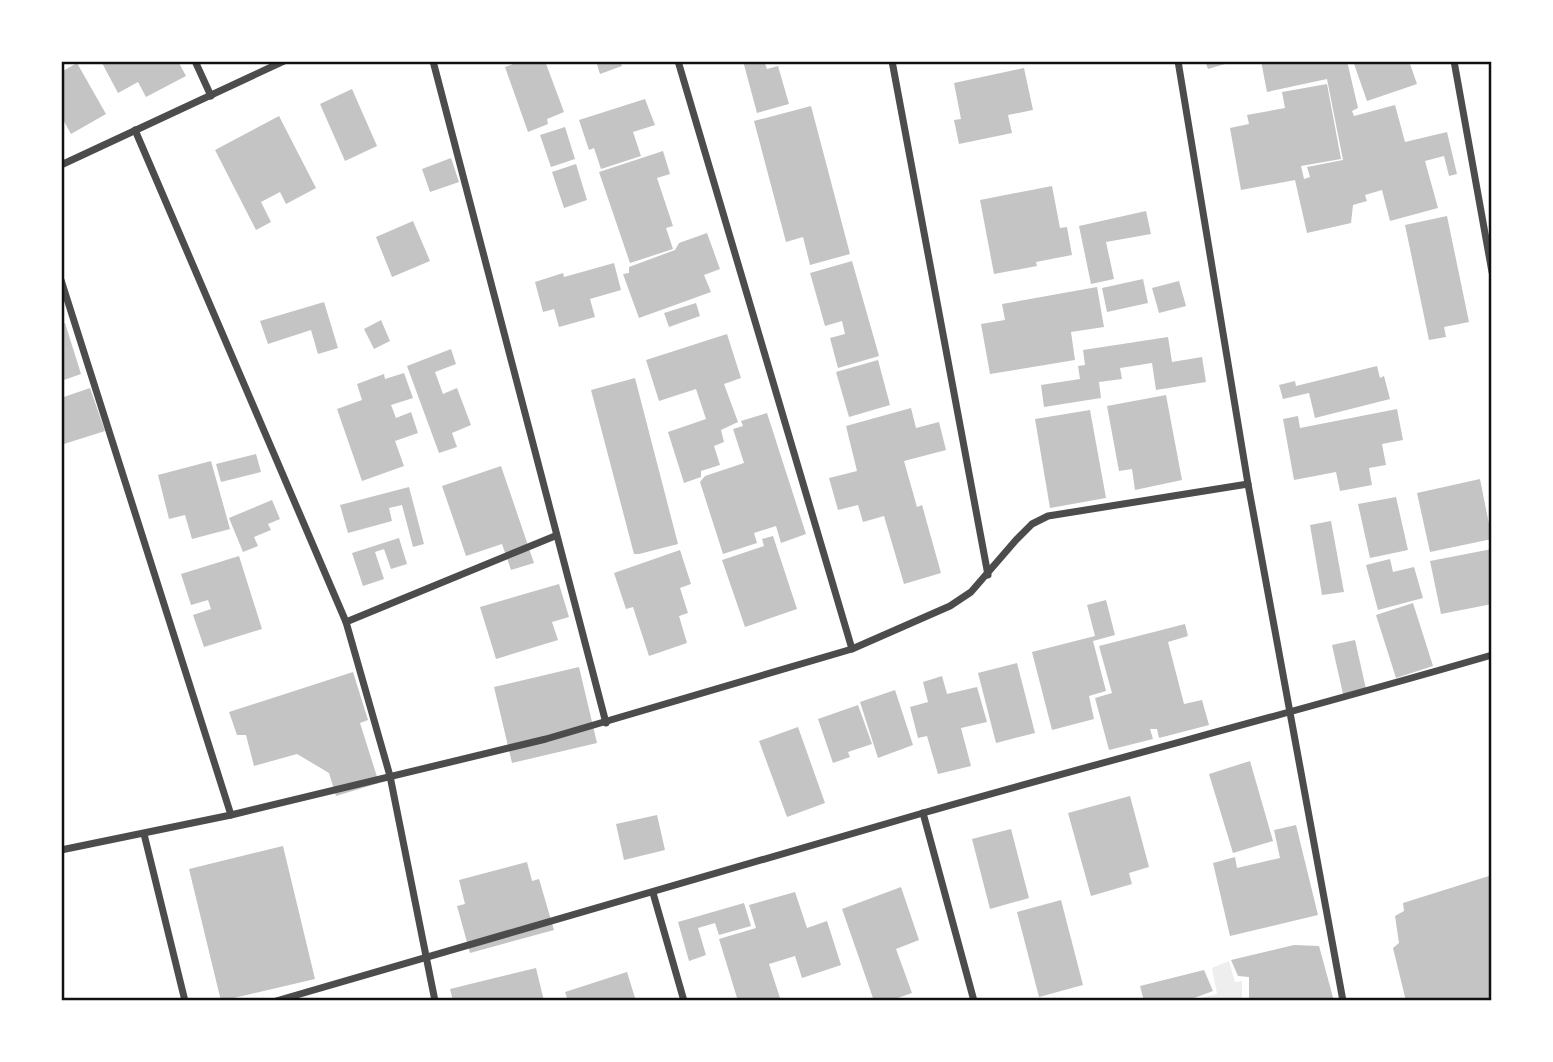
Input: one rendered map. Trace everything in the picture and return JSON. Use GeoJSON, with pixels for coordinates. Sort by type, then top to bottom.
{"type":"FeatureCollection","features":[{"type":"Feature","properties":{"kind":"street"},"geometry":{"type":"LineString","coordinates":[[194,61],[211,96]]}},
{"type":"Feature","properties":{"kind":"street"},"geometry":{"type":"LineString","coordinates":[[61,165],[284,61]]}},
{"type":"Feature","properties":{"kind":"street"},"geometry":{"type":"LineString","coordinates":[[433,61],[606,723]]}},
{"type":"Feature","properties":{"kind":"street"},"geometry":{"type":"LineString","coordinates":[[678,61],[852,649]]}},
{"type":"Feature","properties":{"kind":"street"},"geometry":{"type":"LineString","coordinates":[[892,61],[988,575]]}},
{"type":"Feature","properties":{"kind":"street"},"geometry":{"type":"LineString","coordinates":[[1178,61],[1248,484],[1343,1001]]}},
{"type":"Feature","properties":{"kind":"street"},"geometry":{"type":"LineString","coordinates":[[1454,61],[1492,272]]}},
{"type":"Feature","properties":{"kind":"street"},"geometry":{"type":"LineString","coordinates":[[135,130],[346,622],[390,776],[435,1001]]}},
{"type":"Feature","properties":{"kind":"street"},"geometry":{"type":"LineString","coordinates":[[61,280],[230,815]]}},
{"type":"Feature","properties":{"kind":"street"},"geometry":{"type":"LineString","coordinates":[[61,850],[230,815],[606,723],[852,649],[950,606],[971,592],[1032,524],[1048,516],[1248,484]]}},
{"type":"Feature","properties":{"kind":"street"},"geometry":{"type":"LineString","coordinates":[[346,622],[555,536]]}},
{"type":"Feature","properties":{"kind":"street"},"geometry":{"type":"LineString","coordinates":[[276,1001],[923,813],[1290,714],[1492,655]]}},
{"type":"Feature","properties":{"kind":"street"},"geometry":{"type":"LineString","coordinates":[[923,813],[974,1001]]}},
{"type":"Feature","properties":{"kind":"street"},"geometry":{"type":"LineString","coordinates":[[144,834],[185,1001]]}},
{"type":"Feature","properties":{"kind":"street"},"geometry":{"type":"LineString","coordinates":[[653,893],[684,1001]]}},
{"type":"Feature","properties":{"kind":"shaded area"},"geometry":{"type":"Polygon","coordinates":[[[1229,961],[1235,982],[1242,981],[1242,1001],[1190,1001],[1217,994],[1212,968],[1229,961]]]}},
{"type":"Feature","properties":{"kind":"building"},"geometry":{"type":"Polygon","coordinates":[[[101,61],[178,61],[186,76],[146,97],[138,82],[118,93],[101,61]]]}},
{"type":"Feature","properties":{"kind":"building"},"geometry":{"type":"Polygon","coordinates":[[[521,61],[545,61],[564,112],[547,119],[548,124],[528,132],[505,67],[521,61]]]}},
{"type":"Feature","properties":{"kind":"building"},"geometry":{"type":"Polygon","coordinates":[[[596,61],[620,61],[622,66],[600,74],[596,61]]]}},
{"type":"Feature","properties":{"kind":"building"},"geometry":{"type":"Polygon","coordinates":[[[743,61],[764,61],[767,69],[778,66],[789,104],[757,113],[743,61]]]}},
{"type":"Feature","properties":{"kind":"building"},"geometry":{"type":"Polygon","coordinates":[[[1205,61],[1231,61],[1232,62],[1208,69],[1205,61]]]}},
{"type":"Feature","properties":{"kind":"building"},"geometry":{"type":"Polygon","coordinates":[[[1261,61],[1347,61],[1358,108],[1352,111],[1354,116],[1395,105],[1405,142],[1447,132],[1457,174],[1449,176],[1444,156],[1425,161],[1438,208],[1390,221],[1382,190],[1365,195],[1367,201],[1353,205],[1351,223],[1307,233],[1295,180],[1241,190],[1230,128],[1249,124],[1247,115],[1285,108],[1282,92],[1327,84],[1341,159],[1301,166],[1304,179],[1310,177],[1307,167],[1343,160],[1327,79],[1267,92],[1261,61]]]}},
{"type":"Feature","properties":{"kind":"building"},"geometry":{"type":"Polygon","coordinates":[[[1353,61],[1409,61],[1417,84],[1367,101],[1353,61]]]}},
{"type":"Feature","properties":{"kind":"building"},"geometry":{"type":"Polygon","coordinates":[[[77,63],[106,114],[71,134],[61,116],[61,72],[77,63]]]}},
{"type":"Feature","properties":{"kind":"building"},"geometry":{"type":"Polygon","coordinates":[[[1024,68],[1033,110],[1008,115],[1012,133],[959,144],[954,120],[961,119],[954,83],[1024,68]]]}},
{"type":"Feature","properties":{"kind":"building"},"geometry":{"type":"Polygon","coordinates":[[[352,89],[377,146],[345,161],[320,104],[352,89]]]}},
{"type":"Feature","properties":{"kind":"building"},"geometry":{"type":"Polygon","coordinates":[[[645,99],[655,125],[633,132],[641,156],[601,169],[594,148],[589,150],[579,120],[645,99]]]}},
{"type":"Feature","properties":{"kind":"building"},"geometry":{"type":"Polygon","coordinates":[[[811,106],[850,254],[810,265],[803,237],[786,242],[754,121],[811,106]]]}},
{"type":"Feature","properties":{"kind":"building"},"geometry":{"type":"Polygon","coordinates":[[[279,116],[316,188],[286,204],[280,192],[261,202],[271,222],[256,230],[215,150],[279,116]]]}},
{"type":"Feature","properties":{"kind":"building"},"geometry":{"type":"Polygon","coordinates":[[[565,127],[575,159],[551,167],[540,135],[565,127]]]}},
{"type":"Feature","properties":{"kind":"building"},"geometry":{"type":"Polygon","coordinates":[[[663,151],[670,174],[657,178],[673,226],[666,228],[673,249],[630,263],[599,172],[663,151]]]}},
{"type":"Feature","properties":{"kind":"building"},"geometry":{"type":"Polygon","coordinates":[[[451,158],[459,182],[430,192],[422,169],[451,158]]]}},
{"type":"Feature","properties":{"kind":"building"},"geometry":{"type":"Polygon","coordinates":[[[576,164],[587,200],[564,208],[552,172],[576,164]]]}},
{"type":"Feature","properties":{"kind":"building"},"geometry":{"type":"Polygon","coordinates":[[[1052,186],[1060,228],[1067,227],[1072,255],[1036,262],[1037,266],[994,274],[980,200],[1052,186]]]}},
{"type":"Feature","properties":{"kind":"building"},"geometry":{"type":"Polygon","coordinates":[[[1146,211],[1151,234],[1106,242],[1114,279],[1091,284],[1079,226],[1146,211]]]}},
{"type":"Feature","properties":{"kind":"building"},"geometry":{"type":"Polygon","coordinates":[[[1447,216],[1469,322],[1444,327],[1446,337],[1429,340],[1405,225],[1447,216]]]}},
{"type":"Feature","properties":{"kind":"building"},"geometry":{"type":"Polygon","coordinates":[[[413,221],[430,261],[392,277],[376,237],[413,221]]]}},
{"type":"Feature","properties":{"kind":"building"},"geometry":{"type":"Polygon","coordinates":[[[707,233],[720,269],[704,275],[711,292],[639,318],[623,274],[629,273],[629,267],[675,250],[679,243],[707,233]]]}},
{"type":"Feature","properties":{"kind":"building"},"geometry":{"type":"Polygon","coordinates":[[[852,261],[879,356],[838,368],[830,338],[845,334],[842,321],[825,326],[810,273],[852,261]]]}},
{"type":"Feature","properties":{"kind":"building"},"geometry":{"type":"Polygon","coordinates":[[[614,263],[621,290],[590,299],[595,317],[559,327],[554,309],[543,312],[535,282],[563,273],[564,277],[614,263]]]}},
{"type":"Feature","properties":{"kind":"building"},"geometry":{"type":"Polygon","coordinates":[[[1143,279],[1148,303],[1107,312],[1102,288],[1143,279]]]}},
{"type":"Feature","properties":{"kind":"building"},"geometry":{"type":"Polygon","coordinates":[[[1179,281],[1186,306],[1159,313],[1152,288],[1179,281]]]}},
{"type":"Feature","properties":{"kind":"building"},"geometry":{"type":"Polygon","coordinates":[[[1097,287],[1104,327],[1071,332],[1075,360],[990,374],[981,324],[1005,320],[1002,304],[1097,287]]]}},
{"type":"Feature","properties":{"kind":"building"},"geometry":{"type":"Polygon","coordinates":[[[324,302],[338,348],[318,354],[311,330],[268,344],[260,321],[324,302]]]}},
{"type":"Feature","properties":{"kind":"building"},"geometry":{"type":"Polygon","coordinates":[[[696,303],[700,316],[669,327],[664,313],[696,303]]]}},
{"type":"Feature","properties":{"kind":"building"},"geometry":{"type":"Polygon","coordinates":[[[381,320],[390,341],[374,349],[364,329],[381,320]]]}},
{"type":"Feature","properties":{"kind":"building"},"geometry":{"type":"Polygon","coordinates":[[[65,323],[81,374],[61,381],[61,324],[65,323]]]}},
{"type":"Feature","properties":{"kind":"building"},"geometry":{"type":"Polygon","coordinates":[[[727,334],[741,378],[724,384],[738,422],[721,430],[724,442],[714,446],[720,465],[701,471],[701,477],[684,483],[668,432],[706,419],[696,389],[659,401],[646,360],[727,334]]]}},
{"type":"Feature","properties":{"kind":"building"},"geometry":{"type":"Polygon","coordinates":[[[1168,337],[1172,362],[1202,357],[1206,382],[1156,390],[1152,363],[1120,368],[1122,379],[1099,382],[1101,398],[1044,407],[1041,385],[1080,379],[1078,366],[1085,365],[1083,350],[1168,337]]]}},
{"type":"Feature","properties":{"kind":"building"},"geometry":{"type":"Polygon","coordinates":[[[451,349],[456,364],[435,372],[443,394],[457,388],[471,425],[452,433],[457,447],[439,453],[407,366],[451,349]]]}},
{"type":"Feature","properties":{"kind":"building"},"geometry":{"type":"Polygon","coordinates":[[[878,360],[890,405],[849,417],[836,372],[878,360]]]}},
{"type":"Feature","properties":{"kind":"building"},"geometry":{"type":"Polygon","coordinates":[[[1377,366],[1380,378],[1384,376],[1390,399],[1315,418],[1309,393],[1283,399],[1279,385],[1295,381],[1296,386],[1377,366]]]}},
{"type":"Feature","properties":{"kind":"building"},"geometry":{"type":"Polygon","coordinates":[[[404,373],[413,398],[391,405],[396,418],[411,412],[418,433],[395,441],[404,466],[362,481],[337,409],[362,400],[357,384],[384,374],[385,379],[404,373]]]}},
{"type":"Feature","properties":{"kind":"building"},"geometry":{"type":"Polygon","coordinates":[[[635,378],[678,544],[639,554],[634,554],[591,390],[635,378]]]}},
{"type":"Feature","properties":{"kind":"building"},"geometry":{"type":"Polygon","coordinates":[[[90,388],[105,431],[64,444],[61,436],[61,398],[90,388]]]}},
{"type":"Feature","properties":{"kind":"building"},"geometry":{"type":"Polygon","coordinates":[[[1166,395],[1182,480],[1135,490],[1132,469],[1119,471],[1107,406],[1166,395]]]}},
{"type":"Feature","properties":{"kind":"building"},"geometry":{"type":"Polygon","coordinates":[[[911,408],[916,428],[939,422],[946,450],[904,461],[917,507],[922,505],[941,573],[904,584],[884,516],[863,522],[858,505],[838,510],[829,478],[857,471],[846,426],[911,408]]]}},
{"type":"Feature","properties":{"kind":"building"},"geometry":{"type":"Polygon","coordinates":[[[1397,409],[1403,440],[1382,444],[1386,465],[1369,468],[1372,485],[1340,491],[1336,472],[1294,480],[1283,419],[1298,416],[1300,428],[1397,409]]]}},
{"type":"Feature","properties":{"kind":"building"},"geometry":{"type":"Polygon","coordinates":[[[1090,410],[1106,498],[1050,508],[1035,419],[1090,410]]]}},
{"type":"Feature","properties":{"kind":"building"},"geometry":{"type":"Polygon","coordinates":[[[767,413],[806,534],[781,543],[776,526],[754,533],[757,543],[723,554],[700,482],[705,476],[744,463],[733,429],[743,426],[741,421],[767,413]]]}},
{"type":"Feature","properties":{"kind":"building"},"geometry":{"type":"Polygon","coordinates":[[[256,454],[261,472],[221,482],[216,464],[256,454]]]}},
{"type":"Feature","properties":{"kind":"building"},"geometry":{"type":"Polygon","coordinates":[[[211,461],[230,529],[192,539],[185,515],[169,519],[158,475],[211,461]]]}},
{"type":"Feature","properties":{"kind":"building"},"geometry":{"type":"Polygon","coordinates":[[[501,466],[534,563],[511,570],[502,544],[466,556],[442,486],[501,466]]]}},
{"type":"Feature","properties":{"kind":"building"},"geometry":{"type":"Polygon","coordinates":[[[1480,479],[1492,539],[1430,552],[1417,493],[1480,479]]]}},
{"type":"Feature","properties":{"kind":"building"},"geometry":{"type":"Polygon","coordinates":[[[409,487],[424,544],[413,547],[402,505],[389,508],[392,521],[348,533],[340,505],[409,487]]]}},
{"type":"Feature","properties":{"kind":"building"},"geometry":{"type":"Polygon","coordinates":[[[1396,497],[1408,550],[1370,558],[1358,504],[1396,497]]]}},
{"type":"Feature","properties":{"kind":"building"},"geometry":{"type":"Polygon","coordinates":[[[272,500],[280,519],[268,524],[271,530],[254,537],[258,546],[243,552],[229,518],[272,500]]]}},
{"type":"Feature","properties":{"kind":"building"},"geometry":{"type":"Polygon","coordinates":[[[1331,521],[1344,592],[1322,595],[1310,525],[1331,521]]]}},
{"type":"Feature","properties":{"kind":"building"},"geometry":{"type":"Polygon","coordinates":[[[773,536],[797,609],[745,627],[722,560],[764,546],[762,539],[773,536]]]}},
{"type":"Feature","properties":{"kind":"building"},"geometry":{"type":"Polygon","coordinates":[[[399,538],[407,564],[391,569],[384,549],[375,552],[384,579],[363,586],[352,553],[399,538]]]}},
{"type":"Feature","properties":{"kind":"building"},"geometry":{"type":"Polygon","coordinates":[[[1492,549],[1492,604],[1441,614],[1430,561],[1492,549]]]}},
{"type":"Feature","properties":{"kind":"building"},"geometry":{"type":"Polygon","coordinates":[[[680,550],[691,584],[680,588],[688,613],[679,616],[687,643],[649,656],[633,607],[626,609],[614,573],[680,550]]]}},
{"type":"Feature","properties":{"kind":"building"},"geometry":{"type":"Polygon","coordinates":[[[239,556],[262,629],[204,647],[193,615],[211,609],[208,600],[191,605],[181,574],[239,556]]]}},
{"type":"Feature","properties":{"kind":"building"},"geometry":{"type":"Polygon","coordinates":[[[1390,559],[1393,572],[1414,567],[1423,598],[1378,610],[1366,565],[1390,559]]]}},
{"type":"Feature","properties":{"kind":"building"},"geometry":{"type":"Polygon","coordinates":[[[559,584],[569,617],[552,622],[558,640],[496,659],[480,607],[559,584]]]}},
{"type":"Feature","properties":{"kind":"building"},"geometry":{"type":"Polygon","coordinates":[[[1106,600],[1115,635],[1093,641],[1106,691],[1089,696],[1094,719],[1052,730],[1032,652],[1095,636],[1087,605],[1106,600]]]}},
{"type":"Feature","properties":{"kind":"building"},"geometry":{"type":"Polygon","coordinates":[[[1413,603],[1433,666],[1396,678],[1376,615],[1413,603]]]}},
{"type":"Feature","properties":{"kind":"building"},"geometry":{"type":"Polygon","coordinates":[[[1185,624],[1188,636],[1168,642],[1184,704],[1202,700],[1209,725],[1159,738],[1157,729],[1150,729],[1153,739],[1109,750],[1095,698],[1112,693],[1099,646],[1185,624]]]}},
{"type":"Feature","properties":{"kind":"building"},"geometry":{"type":"Polygon","coordinates":[[[1355,640],[1366,689],[1343,694],[1332,645],[1355,640]]]}},
{"type":"Feature","properties":{"kind":"building"},"geometry":{"type":"Polygon","coordinates":[[[1017,663],[1035,733],[996,743],[978,673],[1017,663]]]}},
{"type":"Feature","properties":{"kind":"building"},"geometry":{"type":"Polygon","coordinates":[[[579,667],[597,743],[512,763],[494,687],[579,667]]]}},
{"type":"Feature","properties":{"kind":"building"},"geometry":{"type":"Polygon","coordinates":[[[353,672],[368,720],[360,723],[379,783],[336,796],[329,773],[297,754],[254,766],[246,735],[237,735],[229,712],[353,672]]]}},
{"type":"Feature","properties":{"kind":"building"},"geometry":{"type":"Polygon","coordinates":[[[942,676],[947,694],[977,687],[987,722],[961,728],[971,766],[938,774],[927,736],[918,738],[910,707],[928,702],[923,682],[942,676]]]}},
{"type":"Feature","properties":{"kind":"building"},"geometry":{"type":"Polygon","coordinates":[[[895,690],[913,745],[878,758],[860,702],[895,690]]]}},
{"type":"Feature","properties":{"kind":"building"},"geometry":{"type":"Polygon","coordinates":[[[858,705],[872,744],[848,752],[850,757],[833,763],[818,719],[858,705]]]}},
{"type":"Feature","properties":{"kind":"building"},"geometry":{"type":"Polygon","coordinates":[[[798,727],[825,803],[787,817],[759,741],[798,727]]]}},
{"type":"Feature","properties":{"kind":"building"},"geometry":{"type":"Polygon","coordinates":[[[1250,761],[1273,841],[1233,853],[1209,774],[1250,761]]]}},
{"type":"Feature","properties":{"kind":"building"},"geometry":{"type":"Polygon","coordinates":[[[1130,796],[1149,867],[1129,873],[1132,884],[1091,896],[1068,813],[1130,796]]]}},
{"type":"Feature","properties":{"kind":"building"},"geometry":{"type":"Polygon","coordinates":[[[657,815],[665,850],[624,860],[616,824],[657,815]]]}},
{"type":"Feature","properties":{"kind":"building"},"geometry":{"type":"Polygon","coordinates":[[[1296,825],[1318,915],[1230,936],[1213,863],[1235,857],[1237,868],[1280,858],[1274,830],[1296,825]]]}},
{"type":"Feature","properties":{"kind":"building"},"geometry":{"type":"Polygon","coordinates":[[[1011,829],[1029,898],[990,909],[972,839],[1011,829]]]}},
{"type":"Feature","properties":{"kind":"building"},"geometry":{"type":"Polygon","coordinates":[[[283,846],[315,979],[221,1001],[189,869],[283,846]]]}},
{"type":"Feature","properties":{"kind":"building"},"geometry":{"type":"Polygon","coordinates":[[[527,862],[532,881],[539,879],[554,930],[470,953],[457,906],[465,904],[459,880],[527,862]]]}},
{"type":"Feature","properties":{"kind":"building"},"geometry":{"type":"Polygon","coordinates":[[[1492,875],[1492,1001],[1406,1001],[1393,948],[1399,943],[1395,916],[1404,911],[1403,903],[1492,875]]]}},
{"type":"Feature","properties":{"kind":"building"},"geometry":{"type":"Polygon","coordinates":[[[901,887],[919,940],[896,949],[912,993],[889,1001],[874,1001],[842,909],[901,887]]]}},
{"type":"Feature","properties":{"kind":"building"},"geometry":{"type":"Polygon","coordinates":[[[795,892],[807,928],[827,921],[841,965],[802,978],[795,956],[769,964],[781,1001],[738,1001],[719,939],[756,928],[749,905],[795,892]]]}},
{"type":"Feature","properties":{"kind":"building"},"geometry":{"type":"Polygon","coordinates":[[[1061,900],[1083,985],[1039,997],[1017,912],[1061,900]]]}},
{"type":"Feature","properties":{"kind":"building"},"geometry":{"type":"Polygon","coordinates":[[[744,903],[751,926],[719,935],[715,923],[698,928],[706,955],[689,961],[678,922],[744,903]]]}},
{"type":"Feature","properties":{"kind":"building"},"geometry":{"type":"Polygon","coordinates":[[[1294,945],[1319,946],[1334,1001],[1249,1001],[1249,977],[1238,976],[1231,960],[1294,945]]]}},
{"type":"Feature","properties":{"kind":"building"},"geometry":{"type":"Polygon","coordinates":[[[536,968],[544,1001],[453,1001],[450,989],[536,968]]]}},
{"type":"Feature","properties":{"kind":"building"},"geometry":{"type":"Polygon","coordinates":[[[1204,970],[1213,991],[1186,1001],[1144,1001],[1140,986],[1204,970]]]}},
{"type":"Feature","properties":{"kind":"building"},"geometry":{"type":"Polygon","coordinates":[[[627,972],[636,1001],[568,1001],[565,992],[627,972]]]}}]}
